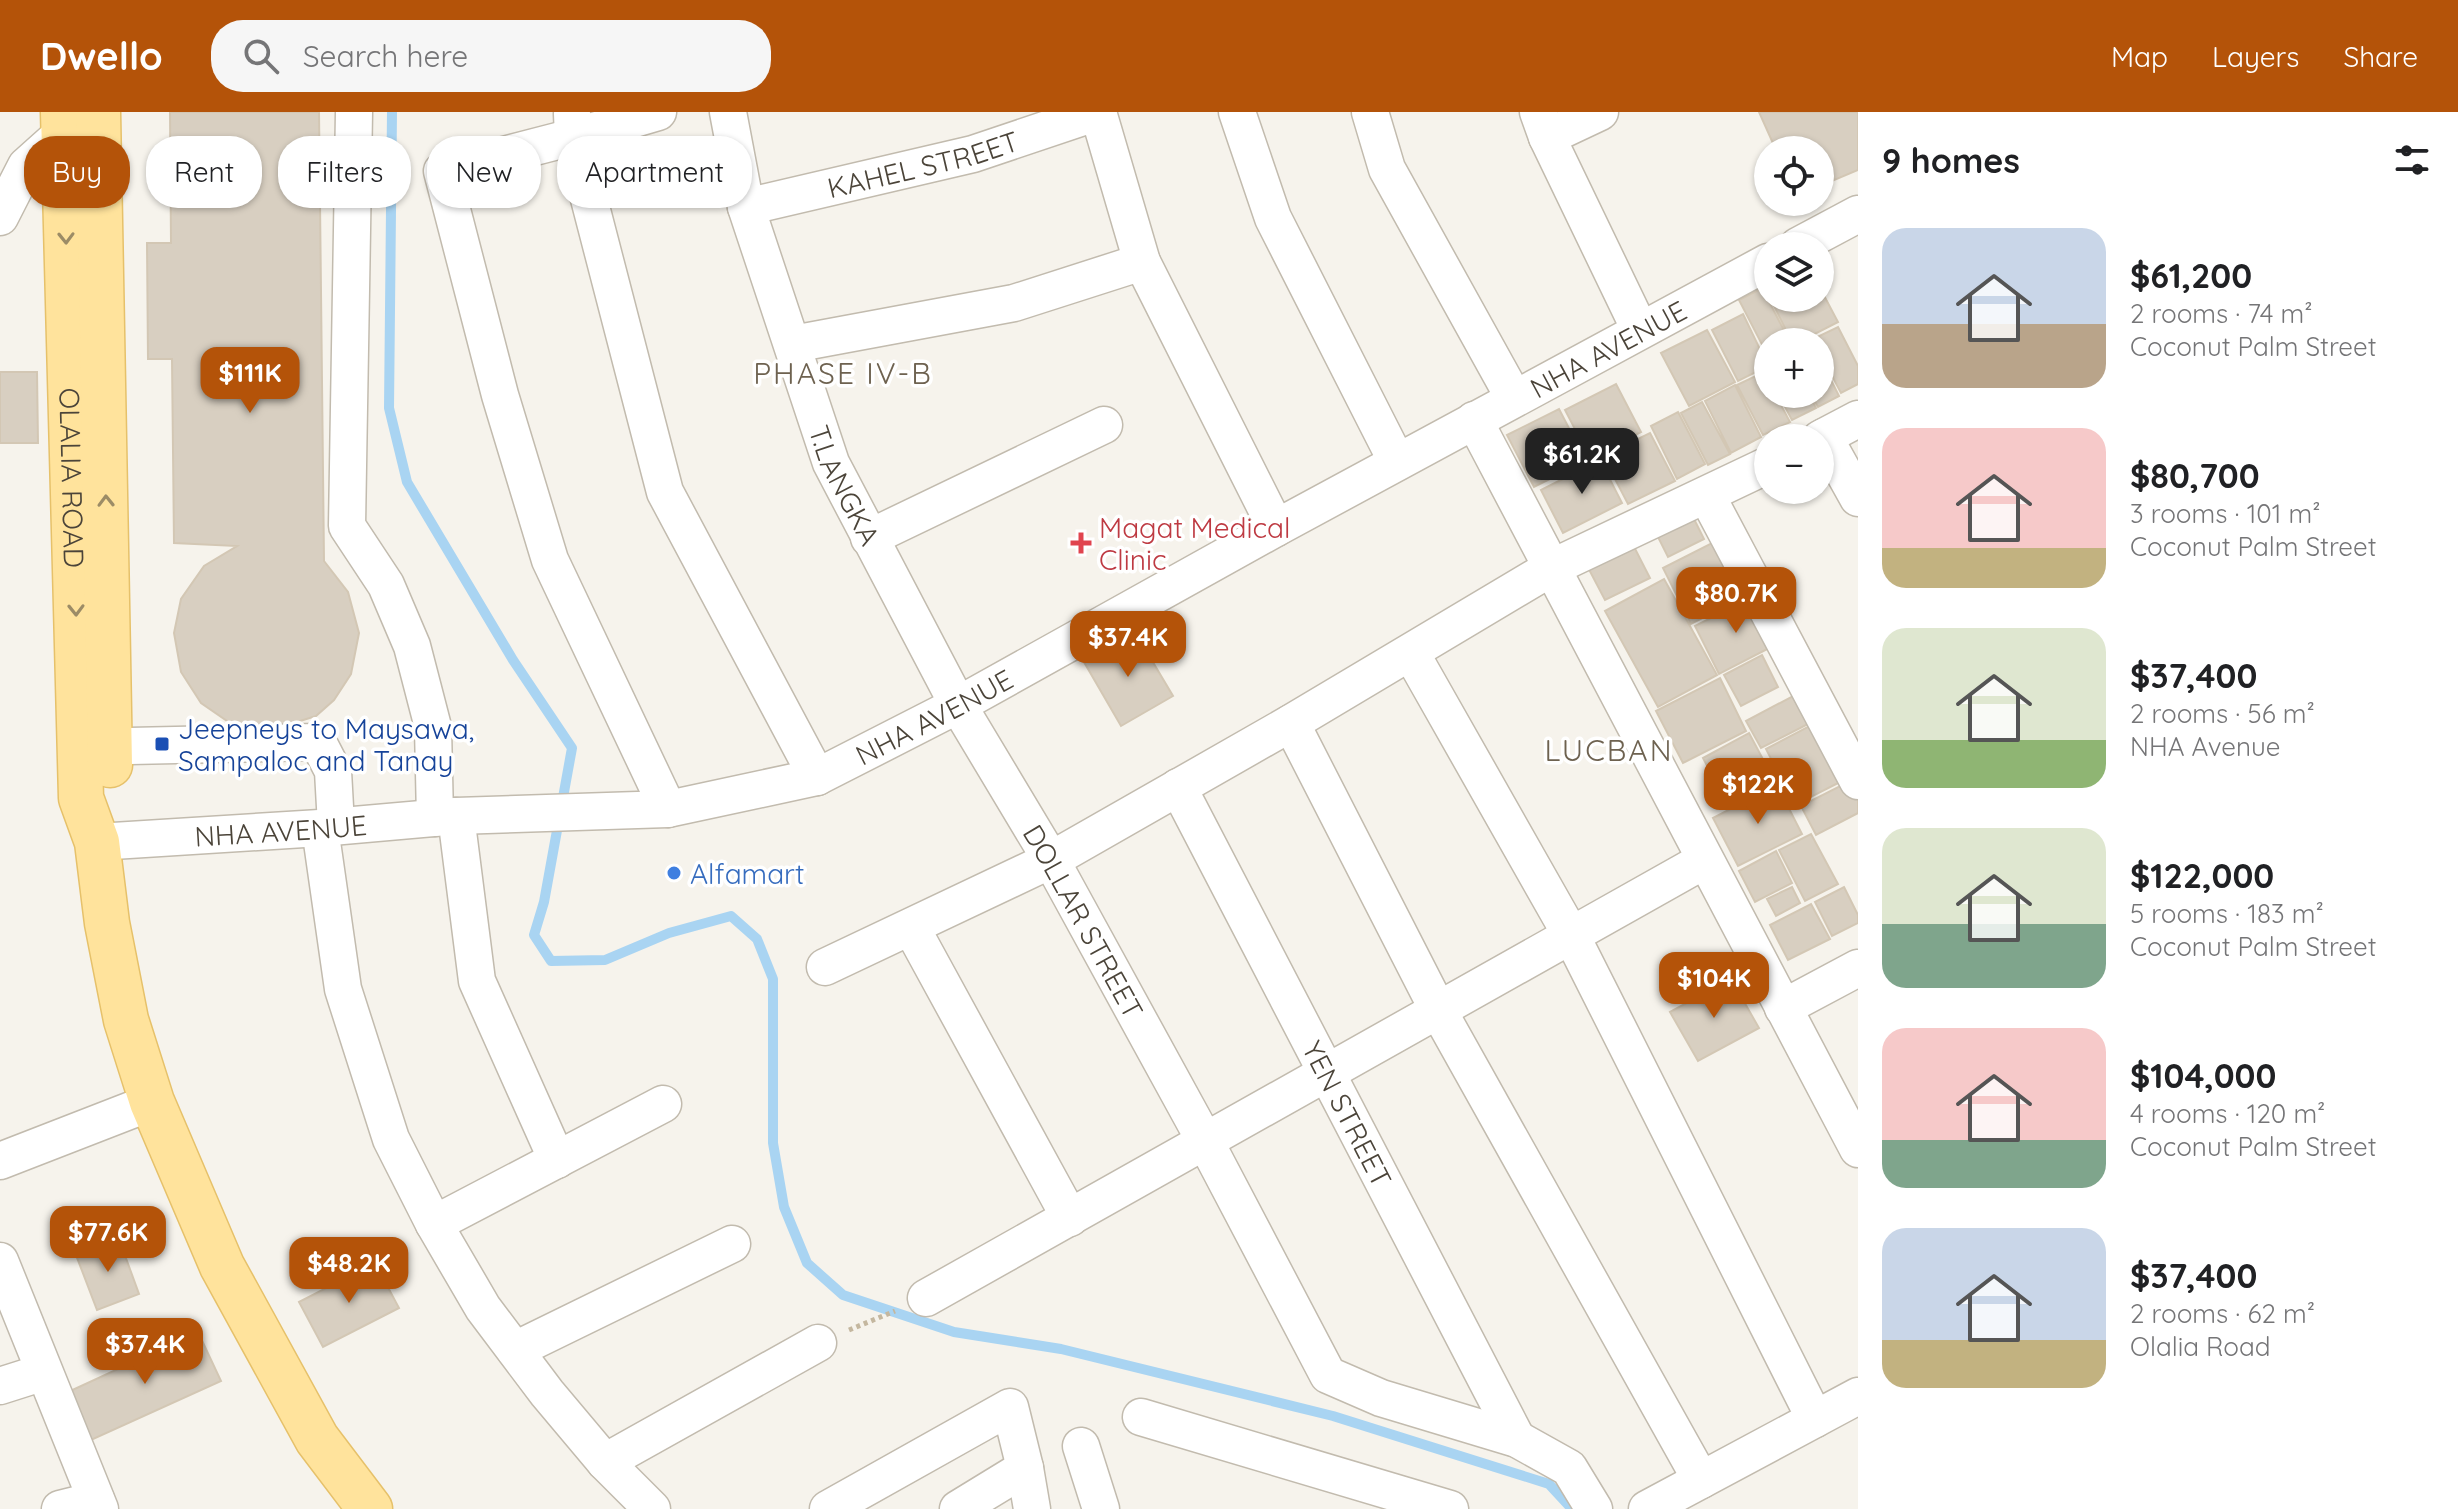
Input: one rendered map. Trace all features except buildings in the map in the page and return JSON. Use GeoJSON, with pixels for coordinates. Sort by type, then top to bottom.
{"type":"FeatureCollection","features":[{"type":"Feature","properties":{"kind":"main road","name":"OLALIA ROAD"},"geometry":{"type":"LineString","coordinates":[[81,122],[95,747],[109,796],[97,842],[107,923],[126,1020],[152,1102],[222,1266],[317,1439],[370,1509]]}},
{"type":"Feature","properties":{"kind":"street"},"geometry":{"type":"LineString","coordinates":[[354,112],[347,526],[386,585],[412,646],[433,727],[446,817],[477,981],[557,1160]]}},
{"type":"Feature","properties":{"kind":"street"},"geometry":{"type":"LineString","coordinates":[[658,112],[572,125],[442,171],[500,395],[550,560],[668,809]]}},
{"type":"Feature","properties":{"kind":"street","name":"T.LANGKA"},"geometry":{"type":"LineString","coordinates":[[728,112],[733,136]]}},
{"type":"Feature","properties":{"kind":"street"},"geometry":{"type":"LineString","coordinates":[[1098,112],[1142,262],[1276,528]]}},
{"type":"Feature","properties":{"kind":"street","name":"KAHEL STREET"},"geometry":{"type":"LineString","coordinates":[[752,206],[973,154],[1098,112]]}},
{"type":"Feature","properties":{"kind":"street"},"geometry":{"type":"LineString","coordinates":[[1237,112],[1273,218],[1397,462]]}},
{"type":"Feature","properties":{"kind":"street"},"geometry":{"type":"LineString","coordinates":[[1370,112],[1387,169],[1514,398]]}},
{"type":"Feature","properties":{"kind":"street"},"geometry":{"type":"LineString","coordinates":[[1600,112],[1542,125],[1640,330]]}},
{"type":"Feature","properties":{"kind":"street"},"geometry":{"type":"LineString","coordinates":[[0,217],[26,166],[81,122]]}},
{"type":"Feature","properties":{"kind":"street"},"geometry":{"type":"LineString","coordinates":[[572,125],[665,492],[817,777]]}},
{"type":"Feature","properties":{"kind":"street","name":"T.LANGKA"},"geometry":{"type":"LineString","coordinates":[[746,208],[831,463],[958,705]]}},
{"type":"Feature","properties":{"kind":"street"},"geometry":{"type":"LineString","coordinates":[[1824,232],[1858,214]]}},
{"type":"Feature","properties":{"kind":"street"},"geometry":{"type":"LineString","coordinates":[[793,344],[1014,303],[1142,262]]}},
{"type":"Feature","properties":{"kind":"street","name":"NHA AVENUE"},"geometry":{"type":"LineString","coordinates":[[97,842],[446,817],[668,809],[817,777],[958,705],[1276,528],[1754,269]]}},
{"type":"Feature","properties":{"kind":"street"},"geometry":{"type":"LineString","coordinates":[[1834,432],[1858,419]]}},
{"type":"Feature","properties":{"kind":"street"},"geometry":{"type":"LineString","coordinates":[[1474,420],[1858,1149]]}},
{"type":"Feature","properties":{"kind":"street"},"geometry":{"type":"LineString","coordinates":[[869,538],[1104,425]]}},
{"type":"Feature","properties":{"kind":"street"},"geometry":{"type":"LineString","coordinates":[[1834,458],[1858,498]]}},
{"type":"Feature","properties":{"kind":"street"},"geometry":{"type":"LineString","coordinates":[[825,967],[1051,860],[1411,653],[1551,568],[1754,472]]}},
{"type":"Feature","properties":{"kind":"street"},"geometry":{"type":"LineString","coordinates":[[1707,496],[1858,781]]}},
{"type":"Feature","properties":{"kind":"street"},"geometry":{"type":"LineString","coordinates":[[1411,653],[1571,935],[1815,1419]]}},
{"type":"Feature","properties":{"kind":"street","name":"DOLLAR STREET"},"geometry":{"type":"LineString","coordinates":[[958,705],[1051,860],[1205,1141],[1328,1375],[1381,1398],[1517,1439],[1569,1468],[1594,1509]]}},
{"type":"Feature","properties":{"kind":"street"},"geometry":{"type":"LineString","coordinates":[[1291,723],[1438,1010],[1701,1480]]}},
{"type":"Feature","properties":{"kind":"street"},"geometry":{"type":"LineString","coordinates":[[95,747],[318,742],[333,771],[328,826],[343,989],[391,1139],[434,1224],[483,1308],[605,1462],[652,1509]]}},
{"type":"Feature","properties":{"kind":"street","name":"YEN STREET"},"geometry":{"type":"LineString","coordinates":[[1178,787],[1517,1439]]}},
{"type":"Feature","properties":{"kind":"street"},"geometry":{"type":"LineString","coordinates":[[926,1298],[1705,860]]}},
{"type":"Feature","properties":{"kind":"street"},"geometry":{"type":"LineString","coordinates":[[911,927],[1070,1218]]}},
{"type":"Feature","properties":{"kind":"street"},"geometry":{"type":"LineString","coordinates":[[1783,1008],[1858,968]]}},
{"type":"Feature","properties":{"kind":"street"},"geometry":{"type":"LineString","coordinates":[[0,1161],[152,1102]]}},
{"type":"Feature","properties":{"kind":"street"},"geometry":{"type":"LineString","coordinates":[[434,1224],[663,1104]]}},
{"type":"Feature","properties":{"kind":"street"},"geometry":{"type":"LineString","coordinates":[[515,1350],[732,1244]]}},
{"type":"Feature","properties":{"kind":"street"},"geometry":{"type":"LineString","coordinates":[[0,1261],[98,1504],[60,1509]]}},
{"type":"Feature","properties":{"kind":"street"},"geometry":{"type":"LineString","coordinates":[[605,1462],[818,1343]]}},
{"type":"Feature","properties":{"kind":"street"},"geometry":{"type":"LineString","coordinates":[[0,1386],[44,1372]]}},
{"type":"Feature","properties":{"kind":"street"},"geometry":{"type":"LineString","coordinates":[[1647,1509],[1858,1396]]}},
{"type":"Feature","properties":{"kind":"street"},"geometry":{"type":"LineString","coordinates":[[828,1509],[1010,1407],[1032,1509]]}},
{"type":"Feature","properties":{"kind":"street"},"geometry":{"type":"LineString","coordinates":[[1141,1417],[1450,1509]]}},
{"type":"Feature","properties":{"kind":"street"},"geometry":{"type":"LineString","coordinates":[[1081,1446],[1101,1509]]}},
{"type":"Feature","properties":{"kind":"street"},"geometry":{"type":"LineString","coordinates":[[958,1509],[1025,1468]]}},
{"type":"Feature","properties":{"kind":"path"},"geometry":{"type":"LineString","coordinates":[[818,1343],[926,1298]]}},
{"type":"Feature","properties":{"kind":"waterway"},"geometry":{"type":"LineString","coordinates":[[392,112],[389,408],[407,482],[513,660],[572,748],[544,902],[534,935],[551,961],[605,960],[669,933],[731,916],[757,939],[773,979],[773,1143],[784,1207],[807,1263],[843,1295],[954,1332],[1061,1349],[1333,1416],[1549,1484],[1572,1509]]}},
{"type":"Feature","properties":{"kind":"place","name":"Magat Medical Clinic"},"geometry":{"type":"Point","coordinates":[1081,543]}},
{"type":"Feature","properties":{"kind":"place","name":"Jeepneys to Maysawa, Sampaloc and Tanay"},"geometry":{"type":"Point","coordinates":[162,744]}},
{"type":"Feature","properties":{"kind":"place","name":"Alfamart"},"geometry":{"type":"Point","coordinates":[674,873]}},
{"type":"Feature","properties":{"kind":"district","name":"PHASE IV-B"},"geometry":{"type":"Point","coordinates":[843,373]}},
{"type":"Feature","properties":{"kind":"district","name":"LUCBAN"},"geometry":{"type":"Point","coordinates":[1609,750]}}]}
